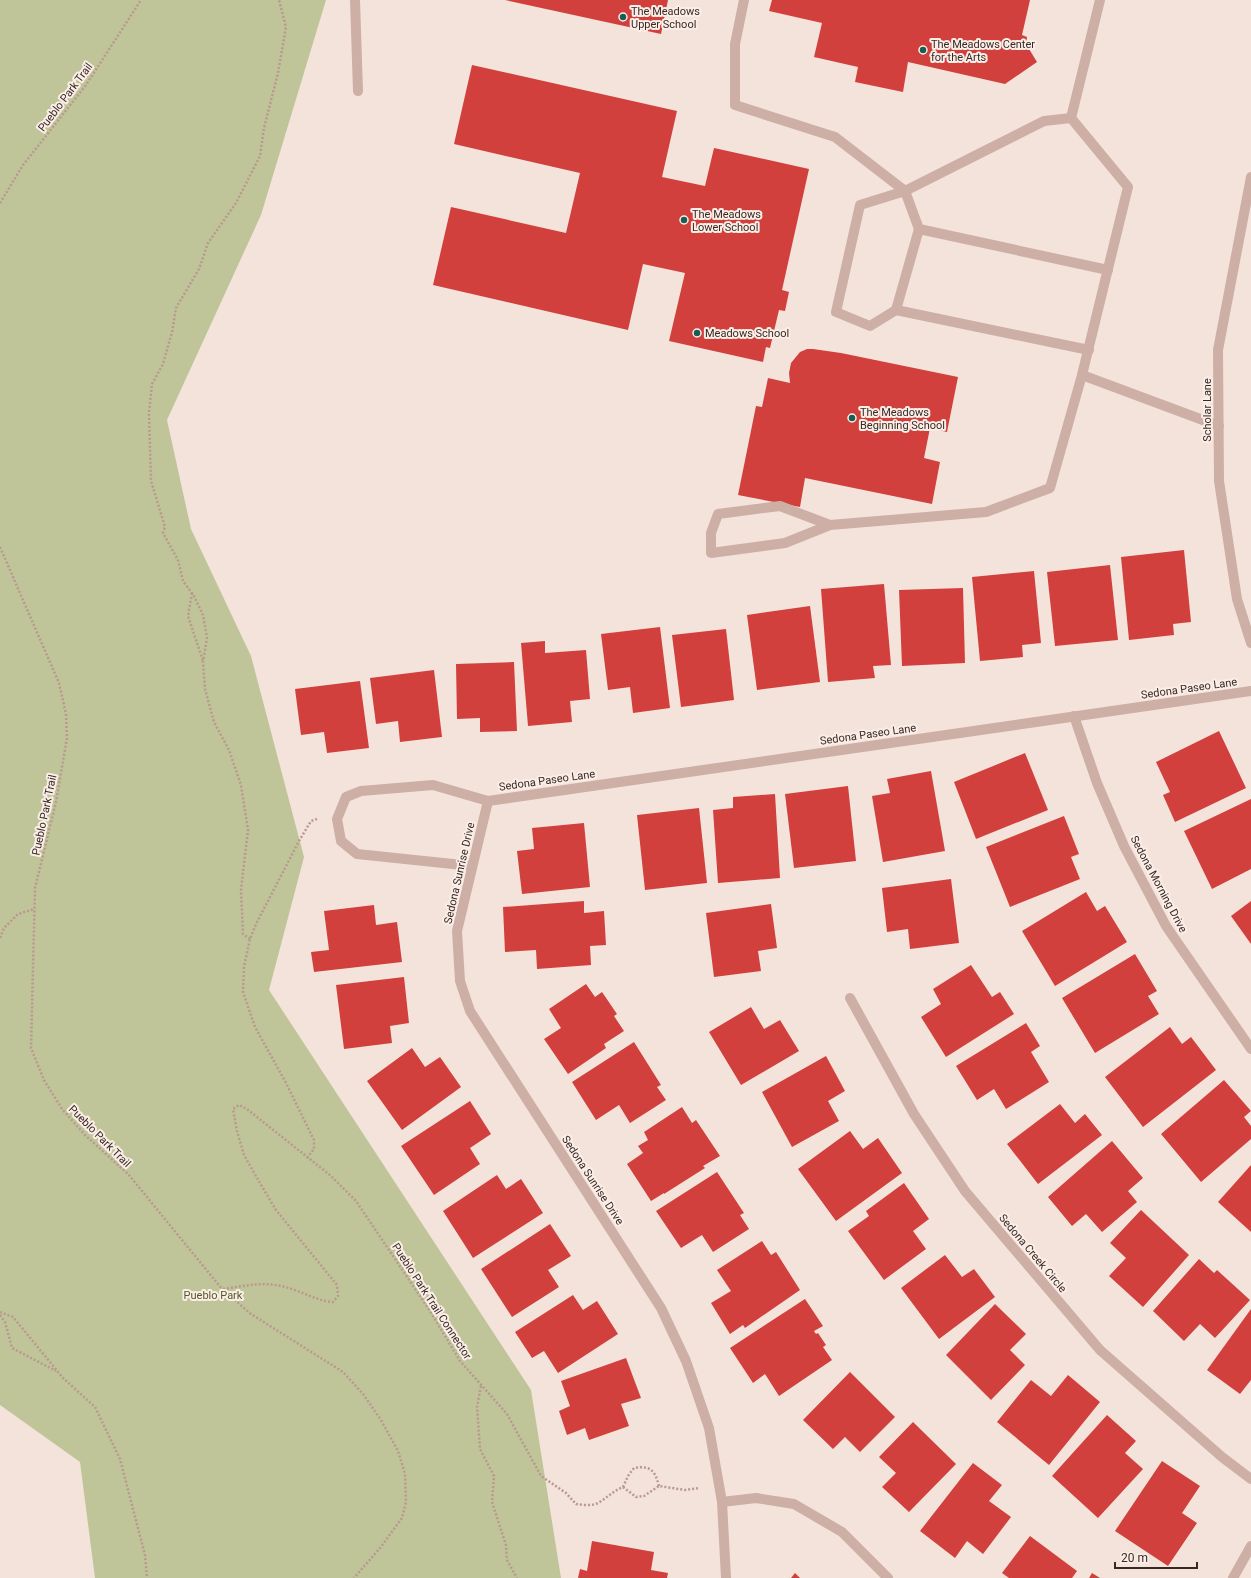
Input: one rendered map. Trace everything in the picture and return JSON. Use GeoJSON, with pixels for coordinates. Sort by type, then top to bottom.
{"type":"FeatureCollection","features":[{"type":"Feature","properties":{"kind":"street"},"geometry":{"type":"LineString","coordinates":[[355,0],[358,91]]}},
{"type":"Feature","properties":{"kind":"street"},"geometry":{"type":"LineString","coordinates":[[744,0],[735,44],[735,105],[836,136],[905,191],[919,229],[896,310],[870,326],[836,312],[860,205],[905,191],[1044,121],[1071,118]]}},
{"type":"Feature","properties":{"kind":"street"},"geometry":{"type":"LineString","coordinates":[[1071,118],[1100,0]]}},
{"type":"Feature","properties":{"kind":"street"},"geometry":{"type":"LineString","coordinates":[[830,525],[780,506],[718,514],[711,533],[711,553],[785,543],[830,525],[986,512],[1050,488],[1089,350],[1128,187],[1071,118]]}},
{"type":"Feature","properties":{"kind":"street","name":"Scholar Lane"},"geometry":{"type":"LineString","coordinates":[[1251,177],[1218,350],[1219,481],[1237,599],[1251,643]]}},
{"type":"Feature","properties":{"kind":"street"},"geometry":{"type":"LineString","coordinates":[[919,229],[1108,270]]}},
{"type":"Feature","properties":{"kind":"street"},"geometry":{"type":"LineString","coordinates":[[896,310],[1089,350]]}},
{"type":"Feature","properties":{"kind":"street"},"geometry":{"type":"LineString","coordinates":[[1082,375],[1219,426]]}},
{"type":"Feature","properties":{"kind":"street","name":"Sedona Paseo Lane"},"geometry":{"type":"LineString","coordinates":[[488,801],[1251,691]]}},
{"type":"Feature","properties":{"kind":"street","name":"Sedona Morning Drive"},"geometry":{"type":"LineString","coordinates":[[1074,716],[1100,790],[1124,846],[1166,926],[1251,1049]]}},
{"type":"Feature","properties":{"kind":"street"},"geometry":{"type":"LineString","coordinates":[[472,866],[357,854],[341,841],[337,819],[346,797],[361,791],[434,785],[488,801]]}},
{"type":"Feature","properties":{"kind":"street","name":"Sedona Sunrise Drive"},"geometry":{"type":"LineString","coordinates":[[488,801],[457,931],[460,981],[470,1010],[661,1308],[686,1361],[709,1428],[722,1502],[726,1578]]}},
{"type":"Feature","properties":{"kind":"street","name":"Sedona Creek Circle"},"geometry":{"type":"LineString","coordinates":[[850,998],[914,1114],[965,1191],[1100,1350],[1222,1457],[1251,1479]]}},
{"type":"Feature","properties":{"kind":"street"},"geometry":{"type":"LineString","coordinates":[[722,1502],[756,1498],[794,1504],[842,1532],[888,1578]]}},
{"type":"Feature","properties":{"kind":"street"},"geometry":{"type":"LineString","coordinates":[[1233,1578],[1251,1546]]}},
{"type":"Feature","properties":{"kind":"path","name":"Pueblo Park Trail"},"geometry":{"type":"LineString","coordinates":[[0,203],[22,165],[86,85],[141,0]]}},
{"type":"Feature","properties":{"kind":"path"},"geometry":{"type":"LineString","coordinates":[[250,939],[243,934],[241,905],[241,890],[248,830],[241,785],[229,750],[214,722],[205,689],[203,662],[207,638],[203,615],[192,592],[183,581],[178,560],[163,533],[165,527],[151,481],[149,413],[152,384],[163,364],[172,332],[176,308],[199,269],[208,243],[236,203],[260,156],[264,128],[278,73],[286,27],[279,0]]}},
{"type":"Feature","properties":{"kind":"path","name":"Pueblo Park Trail"},"geometry":{"type":"LineString","coordinates":[[0,548],[59,683],[66,714],[67,738],[56,802],[35,888],[31,1048],[44,1080],[62,1109],[85,1135],[129,1175],[222,1289],[251,1314],[344,1372],[363,1394],[398,1451],[405,1474],[406,1502],[402,1518],[380,1548],[354,1578]]}},
{"type":"Feature","properties":{"kind":"path"},"geometry":{"type":"LineString","coordinates":[[192,592],[188,616],[203,662]]}},
{"type":"Feature","properties":{"kind":"path"},"geometry":{"type":"LineString","coordinates":[[307,1158],[314,1149],[314,1140],[286,1083],[255,1027],[243,992],[244,967],[250,939],[256,924],[311,821],[320,818],[337,819]]}},
{"type":"Feature","properties":{"kind":"path"},"geometry":{"type":"LineString","coordinates":[[0,938],[4,928],[18,914],[34,909]]}},
{"type":"Feature","properties":{"kind":"path","name":"Pueblo Park Trail Connector"},"geometry":{"type":"LineString","coordinates":[[222,1289],[263,1283],[284,1286],[322,1301],[333,1302],[338,1296],[337,1285],[276,1210],[260,1185],[244,1155],[233,1109],[239,1105],[247,1109],[331,1176],[356,1201],[430,1311],[460,1361],[507,1414],[541,1476],[566,1493],[576,1504],[597,1504],[615,1490],[623,1487]]}},
{"type":"Feature","properties":{"kind":"path"},"geometry":{"type":"LineString","coordinates":[[0,1312],[13,1317],[58,1372],[95,1407],[120,1459],[145,1555],[147,1578]]}},
{"type":"Feature","properties":{"kind":"path"},"geometry":{"type":"LineString","coordinates":[[0,1316],[5,1322],[12,1348],[58,1372]]}},
{"type":"Feature","properties":{"kind":"path"},"geometry":{"type":"LineString","coordinates":[[481,1385],[476,1407],[480,1449],[494,1476],[492,1502],[506,1546],[507,1560],[518,1578]]}},
{"type":"Feature","properties":{"kind":"path"},"geometry":{"type":"LineString","coordinates":[[659,1486],[656,1476],[652,1470],[644,1466],[634,1468],[623,1487],[636,1496],[644,1496],[659,1486],[689,1490],[719,1485]]}},
{"type":"Feature","properties":{"kind":"green space","name":"Pueblo Park"},"geometry":{"type":"Polygon","coordinates":[[[0,0],[326,0],[261,215],[167,420],[191,529],[251,656],[304,857],[269,990],[531,1390],[561,1578],[95,1578],[80,1462],[0,1405],[0,0]]]}},
{"type":"Feature","properties":{"kind":"building","name":"The Meadows Upper School"},"geometry":{"type":"Polygon","coordinates":[[[505,0],[668,0],[661,34],[505,0]]]}},
{"type":"Feature","properties":{"kind":"building","name":"The Meadows Center for the Arts"},"geometry":{"type":"Polygon","coordinates":[[[772,0],[1030,0],[1022,35],[1027,37],[1026,44],[1037,62],[1005,84],[908,62],[903,92],[855,82],[858,67],[814,57],[822,23],[769,11],[772,0]]]}},
{"type":"Feature","properties":{"kind":"building","name":"The Meadows Lower School"},"geometry":{"type":"Polygon","coordinates":[[[472,65],[677,111],[662,177],[705,186],[714,148],[809,169],[782,290],[789,292],[785,311],[779,310],[770,348],[766,347],[763,362],[669,341],[685,273],[643,264],[628,330],[433,285],[451,207],[566,233],[580,173],[454,144],[472,65]]]}},
{"type":"Feature","properties":{"kind":"building","name":"The Meadows Beginning School"},"geometry":{"type":"Polygon","coordinates":[[[807,349],[841,353],[958,377],[947,432],[930,428],[924,458],[940,462],[932,504],[805,478],[800,507],[738,495],[756,406],[762,407],[768,378],[790,383],[789,373],[791,363],[800,352],[807,349]]]}},
{"type":"Feature","properties":{"kind":"building"},"geometry":{"type":"Polygon","coordinates":[[[1184,550],[1191,622],[1173,624],[1174,635],[1129,640],[1121,557],[1184,550]]]}},
{"type":"Feature","properties":{"kind":"building"},"geometry":{"type":"Polygon","coordinates":[[[1110,565],[1118,640],[1055,646],[1047,572],[1110,565]]]}},
{"type":"Feature","properties":{"kind":"building"},"geometry":{"type":"Polygon","coordinates":[[[1034,571],[1041,643],[1022,645],[1023,657],[980,661],[972,577],[1034,571]]]}},
{"type":"Feature","properties":{"kind":"building"},"geometry":{"type":"Polygon","coordinates":[[[884,584],[891,665],[873,666],[875,678],[828,682],[821,589],[884,584]]]}},
{"type":"Feature","properties":{"kind":"building"},"geometry":{"type":"Polygon","coordinates":[[[963,588],[965,663],[902,666],[899,590],[963,588]]]}},
{"type":"Feature","properties":{"kind":"building"},"geometry":{"type":"Polygon","coordinates":[[[810,606],[820,682],[757,690],[747,615],[810,606]]]}},
{"type":"Feature","properties":{"kind":"building"},"geometry":{"type":"Polygon","coordinates":[[[660,627],[670,708],[633,713],[630,687],[608,690],[601,634],[660,627]]]}},
{"type":"Feature","properties":{"kind":"building"},"geometry":{"type":"Polygon","coordinates":[[[726,629],[734,700],[681,707],[672,635],[726,629]]]}},
{"type":"Feature","properties":{"kind":"building"},"geometry":{"type":"Polygon","coordinates":[[[545,641],[545,653],[586,650],[590,699],[570,701],[572,722],[528,726],[521,643],[545,641]]]}},
{"type":"Feature","properties":{"kind":"building"},"geometry":{"type":"Polygon","coordinates":[[[514,662],[517,731],[480,732],[480,718],[457,719],[456,664],[514,662]]]}},
{"type":"Feature","properties":{"kind":"building"},"geometry":{"type":"Polygon","coordinates":[[[434,670],[442,737],[400,742],[398,721],[376,724],[370,678],[434,670]]]}},
{"type":"Feature","properties":{"kind":"building"},"geometry":{"type":"Polygon","coordinates":[[[360,681],[369,748],[327,753],[324,732],[301,735],[295,689],[360,681]]]}},
{"type":"Feature","properties":{"kind":"building"},"geometry":{"type":"Polygon","coordinates":[[[1219,731],[1246,788],[1175,822],[1163,795],[1170,792],[1156,762],[1219,731]]]}},
{"type":"Feature","properties":{"kind":"building"},"geometry":{"type":"Polygon","coordinates":[[[1025,753],[1048,810],[976,839],[954,782],[1025,753]]]}},
{"type":"Feature","properties":{"kind":"building"},"geometry":{"type":"Polygon","coordinates":[[[931,771],[945,851],[883,862],[872,796],[890,793],[887,779],[931,771]]]}},
{"type":"Feature","properties":{"kind":"building"},"geometry":{"type":"Polygon","coordinates":[[[848,786],[856,861],[794,868],[785,794],[848,786]]]}},
{"type":"Feature","properties":{"kind":"building"},"geometry":{"type":"Polygon","coordinates":[[[775,794],[780,878],[718,883],[713,810],[733,808],[733,797],[775,794]]]}},
{"type":"Feature","properties":{"kind":"building"},"geometry":{"type":"Polygon","coordinates":[[[1251,799],[1251,869],[1212,889],[1184,831],[1251,799]]]}},
{"type":"Feature","properties":{"kind":"building"},"geometry":{"type":"Polygon","coordinates":[[[699,808],[707,883],[645,890],[637,815],[699,808]]]}},
{"type":"Feature","properties":{"kind":"building"},"geometry":{"type":"Polygon","coordinates":[[[1064,816],[1079,854],[1071,857],[1080,879],[1010,907],[986,847],[1064,816]]]}},
{"type":"Feature","properties":{"kind":"building"},"geometry":{"type":"Polygon","coordinates":[[[584,823],[590,887],[522,894],[517,851],[534,849],[532,828],[584,823]]]}},
{"type":"Feature","properties":{"kind":"building"},"geometry":{"type":"Polygon","coordinates":[[[951,879],[959,943],[910,949],[908,929],[887,932],[882,888],[951,879]]]}},
{"type":"Feature","properties":{"kind":"building"},"geometry":{"type":"Polygon","coordinates":[[[1086,892],[1097,911],[1105,906],[1127,942],[1055,986],[1022,931],[1086,892]]]}},
{"type":"Feature","properties":{"kind":"building"},"geometry":{"type":"Polygon","coordinates":[[[584,901],[584,913],[604,911],[606,945],[590,946],[591,965],[537,969],[536,950],[505,952],[503,907],[584,901]]]}},
{"type":"Feature","properties":{"kind":"building"},"geometry":{"type":"Polygon","coordinates":[[[1251,901],[1251,944],[1231,916],[1251,901]]]}},
{"type":"Feature","properties":{"kind":"building"},"geometry":{"type":"Polygon","coordinates":[[[771,904],[777,948],[758,951],[761,971],[714,977],[706,913],[771,904]]]}},
{"type":"Feature","properties":{"kind":"building"},"geometry":{"type":"Polygon","coordinates":[[[374,905],[376,925],[397,922],[402,962],[314,972],[311,952],[329,950],[324,911],[374,905]]]}},
{"type":"Feature","properties":{"kind":"building"},"geometry":{"type":"Polygon","coordinates":[[[1135,954],[1157,991],[1148,996],[1159,1014],[1095,1053],[1062,998],[1135,954]]]}},
{"type":"Feature","properties":{"kind":"building"},"geometry":{"type":"Polygon","coordinates":[[[971,965],[992,997],[1000,992],[1014,1014],[946,1057],[921,1017],[941,1004],[933,989],[971,965]]]}},
{"type":"Feature","properties":{"kind":"building"},"geometry":{"type":"Polygon","coordinates":[[[404,977],[409,1023],[390,1026],[392,1043],[344,1049],[336,985],[404,977]]]}},
{"type":"Feature","properties":{"kind":"building"},"geometry":{"type":"Polygon","coordinates":[[[586,984],[595,997],[602,992],[617,1014],[614,1016],[624,1031],[604,1044],[606,1048],[568,1074],[544,1039],[561,1028],[549,1009],[586,984]]]}},
{"type":"Feature","properties":{"kind":"building"},"geometry":{"type":"Polygon","coordinates":[[[751,1007],[764,1029],[780,1020],[799,1051],[741,1085],[709,1032],[751,1007]]]}},
{"type":"Feature","properties":{"kind":"building"},"geometry":{"type":"Polygon","coordinates":[[[1026,1023],[1040,1046],[1031,1052],[1049,1082],[1006,1109],[994,1089],[977,1100],[956,1066],[1026,1023]]]}},
{"type":"Feature","properties":{"kind":"building"},"geometry":{"type":"Polygon","coordinates":[[[1170,1027],[1182,1044],[1191,1037],[1216,1070],[1143,1127],[1105,1077],[1170,1027]]]}},
{"type":"Feature","properties":{"kind":"building"},"geometry":{"type":"Polygon","coordinates":[[[634,1042],[661,1085],[657,1087],[666,1100],[630,1123],[619,1105],[596,1120],[572,1082],[634,1042]]]}},
{"type":"Feature","properties":{"kind":"building"},"geometry":{"type":"Polygon","coordinates":[[[412,1048],[425,1067],[440,1057],[461,1087],[402,1130],[367,1081],[412,1048]]]}},
{"type":"Feature","properties":{"kind":"building"},"geometry":{"type":"Polygon","coordinates":[[[826,1056],[845,1091],[828,1101],[839,1121],[792,1147],[762,1092],[826,1056]]]}},
{"type":"Feature","properties":{"kind":"building"},"geometry":{"type":"Polygon","coordinates":[[[1224,1080],[1251,1111],[1244,1117],[1251,1126],[1251,1139],[1201,1182],[1161,1134],[1224,1080]]]}},
{"type":"Feature","properties":{"kind":"building"},"geometry":{"type":"Polygon","coordinates":[[[470,1101],[491,1134],[470,1148],[480,1164],[434,1195],[401,1146],[470,1101]]]}},
{"type":"Feature","properties":{"kind":"building"},"geometry":{"type":"Polygon","coordinates":[[[1060,1104],[1075,1123],[1085,1114],[1102,1135],[1038,1184],[1007,1144],[1060,1104]]]}},
{"type":"Feature","properties":{"kind":"building"},"geometry":{"type":"Polygon","coordinates":[[[682,1107],[692,1123],[696,1120],[720,1156],[703,1166],[705,1168],[651,1201],[627,1164],[643,1153],[638,1146],[648,1140],[644,1132],[682,1107]]]}},
{"type":"Feature","properties":{"kind":"building"},"geometry":{"type":"Polygon","coordinates":[[[850,1131],[863,1149],[878,1138],[902,1173],[836,1221],[798,1169],[850,1131]]]}},
{"type":"Feature","properties":{"kind":"building"},"geometry":{"type":"Polygon","coordinates":[[[1112,1141],[1143,1178],[1128,1191],[1137,1202],[1102,1232],[1086,1214],[1072,1226],[1048,1197],[1112,1141]]]}},
{"type":"Feature","properties":{"kind":"building"},"geometry":{"type":"Polygon","coordinates":[[[1251,1165],[1251,1232],[1218,1202],[1251,1165]]]}},
{"type":"Feature","properties":{"kind":"building"},"geometry":{"type":"Polygon","coordinates":[[[717,1172],[744,1213],[740,1215],[749,1229],[713,1252],[702,1235],[681,1248],[656,1211],[717,1172]]]}},
{"type":"Feature","properties":{"kind":"building"},"geometry":{"type":"Polygon","coordinates":[[[497,1175],[506,1189],[521,1179],[543,1213],[473,1258],[443,1211],[497,1175]]]}},
{"type":"Feature","properties":{"kind":"building"},"geometry":{"type":"Polygon","coordinates":[[[904,1183],[929,1219],[913,1231],[926,1249],[884,1280],[848,1231],[869,1216],[866,1211],[904,1183]]]}},
{"type":"Feature","properties":{"kind":"building"},"geometry":{"type":"Polygon","coordinates":[[[1141,1210],[1189,1255],[1143,1307],[1109,1276],[1126,1258],[1110,1243],[1141,1210]]]}},
{"type":"Feature","properties":{"kind":"building"},"geometry":{"type":"Polygon","coordinates":[[[550,1224],[571,1256],[548,1270],[559,1287],[512,1317],[481,1269],[550,1224]]]}},
{"type":"Feature","properties":{"kind":"building"},"geometry":{"type":"Polygon","coordinates":[[[762,1241],[771,1255],[776,1252],[800,1290],[745,1328],[743,1325],[730,1334],[711,1303],[731,1291],[717,1270],[762,1241]]]}},
{"type":"Feature","properties":{"kind":"building"},"geometry":{"type":"Polygon","coordinates":[[[945,1255],[962,1277],[974,1269],[995,1297],[939,1339],[901,1288],[945,1255]]]}},
{"type":"Feature","properties":{"kind":"building"},"geometry":{"type":"Polygon","coordinates":[[[1199,1259],[1214,1273],[1217,1270],[1250,1300],[1215,1338],[1200,1324],[1184,1341],[1153,1311],[1199,1259]]]}},
{"type":"Feature","properties":{"kind":"building"},"geometry":{"type":"Polygon","coordinates":[[[573,1295],[583,1310],[597,1301],[618,1334],[558,1373],[544,1351],[532,1358],[515,1332],[573,1295]]]}},
{"type":"Feature","properties":{"kind":"building"},"geometry":{"type":"Polygon","coordinates":[[[805,1299],[823,1326],[814,1331],[816,1334],[818,1333],[826,1345],[823,1347],[832,1360],[779,1396],[765,1374],[753,1383],[730,1348],[805,1299]]]}},
{"type":"Feature","properties":{"kind":"building"},"geometry":{"type":"Polygon","coordinates":[[[995,1304],[1026,1334],[1010,1350],[1025,1365],[991,1400],[946,1355],[995,1304]]]}},
{"type":"Feature","properties":{"kind":"building"},"geometry":{"type":"Polygon","coordinates":[[[1251,1309],[1251,1380],[1240,1394],[1207,1370],[1251,1309]]]}},
{"type":"Feature","properties":{"kind":"building"},"geometry":{"type":"Polygon","coordinates":[[[626,1358],[641,1398],[621,1404],[629,1426],[589,1440],[585,1428],[567,1435],[559,1411],[570,1406],[561,1381],[626,1358]]]}},
{"type":"Feature","properties":{"kind":"building"},"geometry":{"type":"Polygon","coordinates":[[[850,1372],[895,1417],[860,1452],[845,1437],[833,1449],[803,1420],[850,1372]]]}},
{"type":"Feature","properties":{"kind":"building"},"geometry":{"type":"Polygon","coordinates":[[[1068,1375],[1100,1402],[1049,1465],[997,1422],[1031,1380],[1051,1396],[1068,1375]]]}},
{"type":"Feature","properties":{"kind":"building"},"geometry":{"type":"Polygon","coordinates":[[[1107,1415],[1136,1441],[1125,1453],[1143,1469],[1098,1518],[1052,1476],[1107,1415]]]}},
{"type":"Feature","properties":{"kind":"building"},"geometry":{"type":"Polygon","coordinates":[[[913,1422],[956,1464],[909,1512],[882,1487],[896,1473],[879,1457],[913,1422]]]}},
{"type":"Feature","properties":{"kind":"building"},"geometry":{"type":"Polygon","coordinates":[[[1162,1461],[1200,1486],[1182,1513],[1197,1523],[1168,1566],[1115,1531],[1162,1461]]]}},
{"type":"Feature","properties":{"kind":"building"},"geometry":{"type":"Polygon","coordinates":[[[973,1463],[1002,1485],[989,1501],[1011,1517],[983,1554],[967,1541],[955,1558],[920,1531],[973,1463]]]}},
{"type":"Feature","properties":{"kind":"building"},"geometry":{"type":"Polygon","coordinates":[[[1030,1536],[1077,1571],[1072,1578],[1009,1578],[1002,1573],[1030,1536]]]}},
{"type":"Feature","properties":{"kind":"building"},"geometry":{"type":"Polygon","coordinates":[[[592,1541],[654,1552],[651,1570],[668,1573],[667,1578],[578,1578],[580,1569],[587,1571],[592,1541]]]}},
{"type":"Feature","properties":{"kind":"building"},"geometry":{"type":"Polygon","coordinates":[[[795,1573],[800,1578],[791,1578],[795,1573]]]}},
{"type":"Feature","properties":{"kind":"building"},"geometry":{"type":"Polygon","coordinates":[[[1092,1573],[1100,1578],[1089,1578],[1092,1573]]]}},
{"type":"Feature","properties":{"kind":"place","name":"The Meadows Upper School"},"geometry":{"type":"Point","coordinates":[623,17]}},
{"type":"Feature","properties":{"kind":"place","name":"The Meadows Center for the Arts"},"geometry":{"type":"Point","coordinates":[923,50]}},
{"type":"Feature","properties":{"kind":"place","name":"The Meadows Lower School"},"geometry":{"type":"Point","coordinates":[684,220]}},
{"type":"Feature","properties":{"kind":"place","name":"Meadows School"},"geometry":{"type":"Point","coordinates":[697,333]}},
{"type":"Feature","properties":{"kind":"place","name":"The Meadows Beginning School"},"geometry":{"type":"Point","coordinates":[852,418]}}]}
